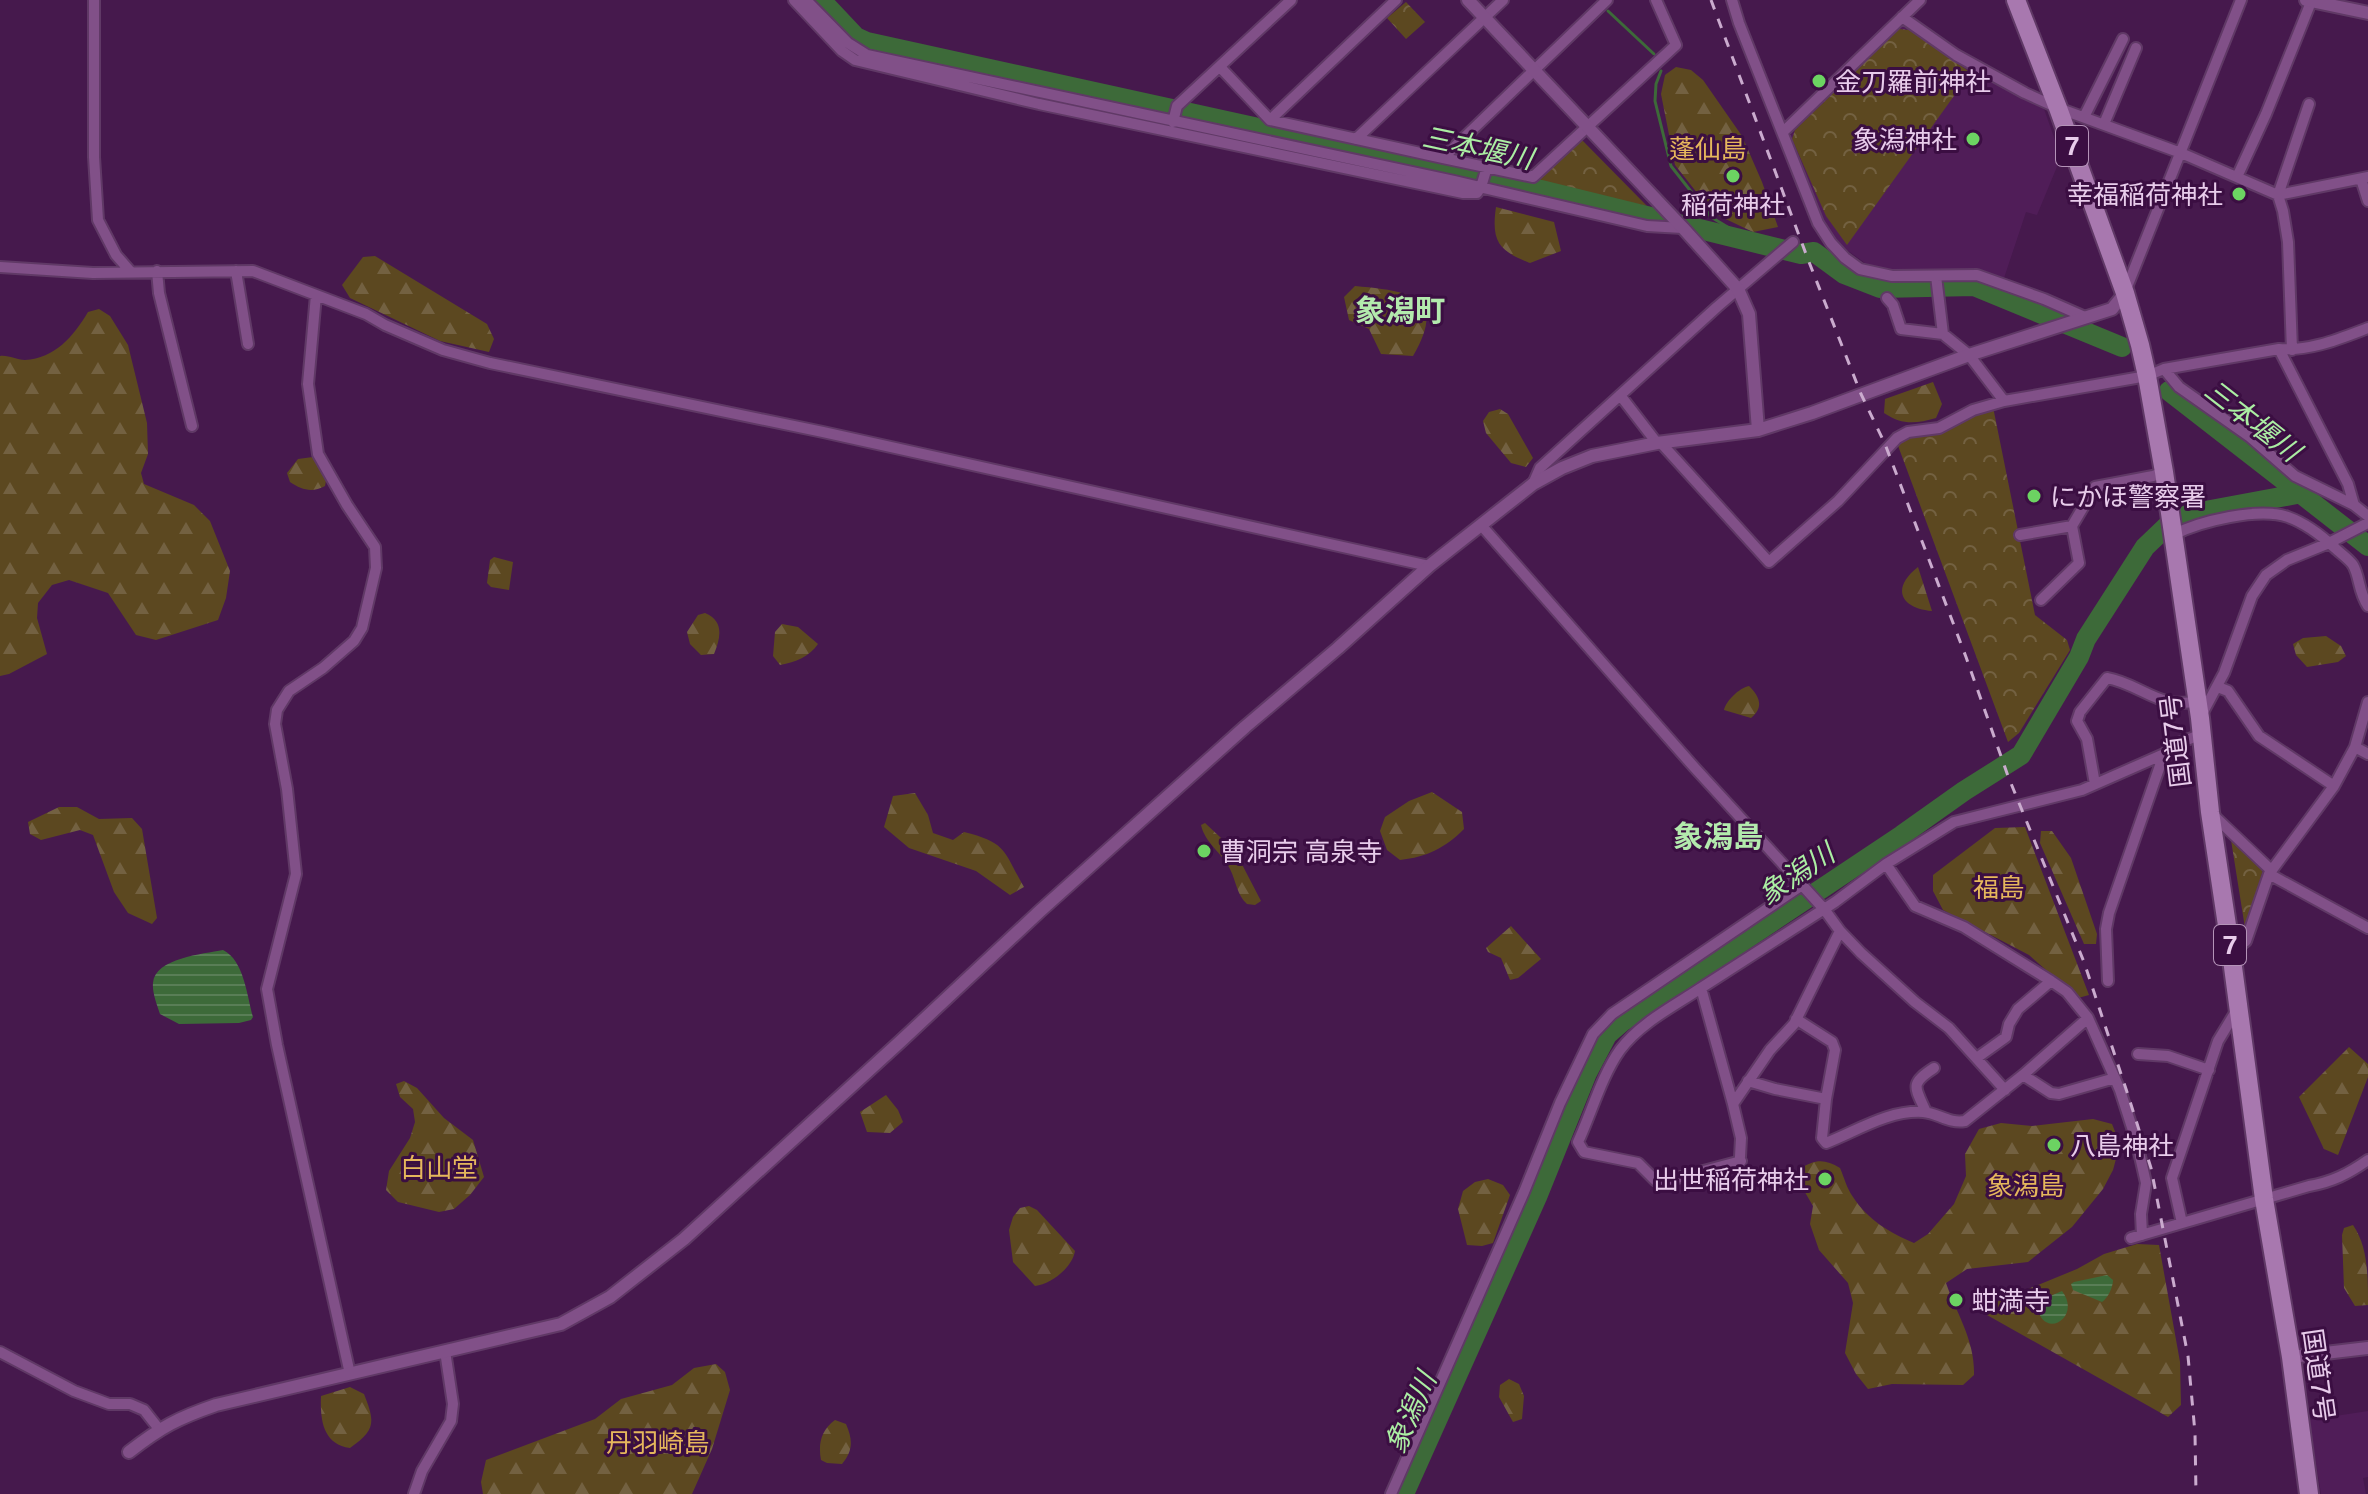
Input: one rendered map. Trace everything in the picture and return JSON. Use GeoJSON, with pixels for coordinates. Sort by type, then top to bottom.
{"type":"FeatureCollection","features":[{"type":"Feature","properties":{"kind":"highway","name":"国道7号"},"geometry":{"type":"LineString","coordinates":[[2016,0],[2125,293],[2140,345],[2155,372],[2164,472],[2210,812],[2309,1494]]}},
{"type":"Feature","properties":{"kind":"street"},"geometry":{"type":"LineString","coordinates":[[94,0],[94,157],[98,220],[116,255],[130,271]]}},
{"type":"Feature","properties":{"kind":"street"},"geometry":{"type":"LineString","coordinates":[[794,0],[842,51],[855,60],[1039,104],[1463,193],[1477,193],[1486,167]]}},
{"type":"Feature","properties":{"kind":"street"},"geometry":{"type":"LineString","coordinates":[[806,0],[848,43],[867,55],[1481,187],[1647,226],[1683,228]]}},
{"type":"Feature","properties":{"kind":"street"},"geometry":{"type":"LineString","coordinates":[[1174,121],[1177,106],[1291,0]]}},
{"type":"Feature","properties":{"kind":"street"},"geometry":{"type":"LineString","coordinates":[[1270,120],[1396,0]]}},
{"type":"Feature","properties":{"kind":"street"},"geometry":{"type":"LineString","coordinates":[[1468,0],[1738,289],[1749,314],[1758,430]]}},
{"type":"Feature","properties":{"kind":"street"},"geometry":{"type":"LineString","coordinates":[[1356,139],[1503,0]]}},
{"type":"Feature","properties":{"kind":"street"},"geometry":{"type":"LineString","coordinates":[[1443,158],[1607,0]]}},
{"type":"Feature","properties":{"kind":"street"},"geometry":{"type":"LineString","coordinates":[[1220,67],[1270,120],[1533,177],[1676,45],[1656,0]]}},
{"type":"Feature","properties":{"kind":"street"},"geometry":{"type":"LineString","coordinates":[[1732,0],[1818,223],[1845,258],[1860,269],[1892,276],[1977,275],[2085,317]]}},
{"type":"Feature","properties":{"kind":"street"},"geometry":{"type":"LineString","coordinates":[[129,1452],[159,1429],[216,1405],[561,1324],[610,1297],[684,1239],[1040,911],[1429,566],[1533,484],[1592,456],[1659,443],[1758,430],[1969,355],[2112,309],[2125,293],[2241,0]]}},
{"type":"Feature","properties":{"kind":"street"},"geometry":{"type":"LineString","coordinates":[[1783,132],[1916,1]]}},
{"type":"Feature","properties":{"kind":"street"},"geometry":{"type":"LineString","coordinates":[[2237,177],[2266,114],[2308,1],[2368,13]]}},
{"type":"Feature","properties":{"kind":"street"},"geometry":{"type":"LineString","coordinates":[[1902,17],[1956,55],[2025,93],[2181,153],[2278,195],[2364,178],[2368,201]]}},
{"type":"Feature","properties":{"kind":"street"},"geometry":{"type":"LineString","coordinates":[[2084,117],[2123,39]]}},
{"type":"Feature","properties":{"kind":"street"},"geometry":{"type":"LineString","coordinates":[[2104,124],[2136,48]]}},
{"type":"Feature","properties":{"kind":"street"},"geometry":{"type":"LineString","coordinates":[[2292,350],[2288,242],[2278,195],[2309,104]]}},
{"type":"Feature","properties":{"kind":"street"},"geometry":{"type":"LineString","coordinates":[[1533,484],[1540,468],[1793,242]]}},
{"type":"Feature","properties":{"kind":"street"},"geometry":{"type":"LineString","coordinates":[[0,267],[93,273],[253,271],[366,314],[443,350],[490,363],[823,432],[1429,566]]}},
{"type":"Feature","properties":{"kind":"street"},"geometry":{"type":"LineString","coordinates":[[157,271],[159,293],[192,426]]}},
{"type":"Feature","properties":{"kind":"street"},"geometry":{"type":"LineString","coordinates":[[236,271],[248,344]]}},
{"type":"Feature","properties":{"kind":"street"},"geometry":{"type":"LineString","coordinates":[[1936,276],[1943,334]]}},
{"type":"Feature","properties":{"kind":"street"},"geometry":{"type":"LineString","coordinates":[[316,295],[308,384],[318,454],[375,547],[376,568],[362,628],[354,641],[323,668],[289,691],[277,710],[275,724],[287,789],[296,874],[267,989],[283,1075],[350,1374]]}},
{"type":"Feature","properties":{"kind":"street"},"geometry":{"type":"LineString","coordinates":[[1887,298],[1893,305],[1901,329],[1943,334],[1969,355],[2004,401]]}},
{"type":"Feature","properties":{"kind":"street"},"geometry":{"type":"LineString","coordinates":[[1620,395],[1659,443],[1769,562],[1838,501],[1897,438],[1919,430],[1939,428],[1973,410],[2004,401],[2279,349],[2321,345],[2368,328]]}},
{"type":"Feature","properties":{"kind":"street"},"geometry":{"type":"LineString","coordinates":[[2279,349],[2348,484],[2354,505]]}},
{"type":"Feature","properties":{"kind":"street"},"geometry":{"type":"LineString","coordinates":[[2155,372],[2250,437],[2295,476],[2354,505],[2368,516]]}},
{"type":"Feature","properties":{"kind":"street"},"geometry":{"type":"LineString","coordinates":[[2041,600],[2079,563],[2072,526],[2095,487],[2164,472]]}},
{"type":"Feature","properties":{"kind":"street"},"geometry":{"type":"LineString","coordinates":[[2173,534],[2187,528],[2245,516],[2264,514],[2287,517],[2329,543],[2353,565],[2360,594],[2368,606]]}},
{"type":"Feature","properties":{"kind":"street"},"geometry":{"type":"LineString","coordinates":[[1701,988],[1741,1138],[1740,1159],[1666,1181],[1656,1181],[1638,1163],[1584,1152],[1578,1142],[1619,1051],[1658,1015],[1954,822],[2046,800],[2095,784],[2164,754],[2181,742],[2218,687],[2252,596],[2266,575],[2287,560],[2368,523]]}},
{"type":"Feature","properties":{"kind":"street"},"geometry":{"type":"LineString","coordinates":[[1481,525],[1840,931],[1915,1002],[1949,1028],[2005,1090]]}},
{"type":"Feature","properties":{"kind":"street"},"geometry":{"type":"LineString","coordinates":[[2020,535],[2072,526]]}},
{"type":"Feature","properties":{"kind":"street"},"geometry":{"type":"LineString","coordinates":[[2095,784],[2087,739],[2077,721],[2080,712],[2107,678],[2134,685],[2175,703],[2199,718]]}},
{"type":"Feature","properties":{"kind":"street"},"geometry":{"type":"LineString","coordinates":[[2218,687],[2228,691],[2259,736],[2334,786]]}},
{"type":"Feature","properties":{"kind":"street"},"geometry":{"type":"LineString","coordinates":[[2231,952],[2246,941],[2270,872],[2334,786],[2355,747],[2368,702]]}},
{"type":"Feature","properties":{"kind":"street"},"geometry":{"type":"LineString","coordinates":[[2355,747],[2368,754]]}},
{"type":"Feature","properties":{"kind":"street"},"geometry":{"type":"LineString","coordinates":[[2108,981],[2106,929],[2109,913],[2164,754]]}},
{"type":"Feature","properties":{"kind":"street"},"geometry":{"type":"LineString","coordinates":[[2210,812],[2270,872],[2368,928]]}},
{"type":"Feature","properties":{"kind":"street"},"geometry":{"type":"LineString","coordinates":[[1886,864],[1915,906],[1964,927],[2051,981],[2067,992],[2088,1018],[2115,1078],[2137,1143],[2146,1183],[2137,1236],[2328,1182],[2346,1176],[2368,1160]]}},
{"type":"Feature","properties":{"kind":"street"},"geometry":{"type":"LineString","coordinates":[[1391,1494],[1560,1103],[1593,1034],[1612,1014],[1802,885]]}},
{"type":"Feature","properties":{"kind":"street"},"geometry":{"type":"LineString","coordinates":[[1733,1104],[1796,1019],[1840,931]]}},
{"type":"Feature","properties":{"kind":"street"},"geometry":{"type":"LineString","coordinates":[[1978,1057],[2006,1037],[2018,1009],[2051,981]]}},
{"type":"Feature","properties":{"kind":"street"},"geometry":{"type":"LineString","coordinates":[[2182,1223],[2172,1178],[2218,1041],[2239,1007]]}},
{"type":"Feature","properties":{"kind":"street"},"geometry":{"type":"LineString","coordinates":[[1796,1019],[1832,1042],[1835,1050],[1822,1138],[1826,1143],[1903,1113],[1926,1112],[1955,1123],[1965,1121],[2088,1018]]}},
{"type":"Feature","properties":{"kind":"street"},"geometry":{"type":"LineString","coordinates":[[2138,1054],[2168,1056],[2209,1070]]}},
{"type":"Feature","properties":{"kind":"street"},"geometry":{"type":"LineString","coordinates":[[1926,1112],[1916,1090],[1916,1082],[1934,1068]]}},
{"type":"Feature","properties":{"kind":"street"},"geometry":{"type":"LineString","coordinates":[[2023,1075],[2051,1093],[2059,1094],[2115,1078]]}},
{"type":"Feature","properties":{"kind":"street"},"geometry":{"type":"LineString","coordinates":[[1748,1081],[1826,1099]]}},
{"type":"Feature","properties":{"kind":"street"},"geometry":{"type":"LineString","coordinates":[[2291,1357],[2368,1348]]}},
{"type":"Feature","properties":{"kind":"street"},"geometry":{"type":"LineString","coordinates":[[414,1494],[422,1471],[451,1421],[453,1404],[445,1351]]}},
{"type":"Feature","properties":{"kind":"street"},"geometry":{"type":"LineString","coordinates":[[0,1352],[74,1391],[109,1404],[130,1404],[144,1410],[159,1429]]}},
{"type":"Feature","properties":{"kind":"shaded area"},"geometry":{"type":"Polygon","coordinates":[[[1902,24],[2044,109],[2061,157],[2037,215],[2026,212],[2004,278],[1976,268],[1914,273],[1887,271],[1865,263],[1847,250],[1832,237],[1824,222],[1790,136],[1902,24]]]}},
{"type":"Feature","properties":{"kind":"shaded area"},"geometry":{"type":"Polygon","coordinates":[[[223,950],[240,970],[253,1017],[251,1020],[179,1024],[160,1014],[153,983],[162,968],[181,959],[223,950]]]}},
{"type":"Feature","properties":{"kind":"shaded area"},"geometry":{"type":"Polygon","coordinates":[[[2107,1275],[2113,1283],[2102,1302],[2073,1290],[2071,1284],[2074,1282],[2107,1275]]]}},
{"type":"Feature","properties":{"kind":"shaded area"},"geometry":{"type":"Polygon","coordinates":[[[2062,1291],[2068,1310],[2059,1322],[2046,1322],[2037,1304],[2062,1291]]]}},
{"type":"Feature","properties":{"kind":"shaded area"},"geometry":{"type":"Polygon","coordinates":[[[2368,1411],[2368,1477],[2363,1478],[2366,1494],[2321,1494],[2309,1420],[2368,1411]]]}},
{"type":"Feature","properties":{"kind":"green space"},"geometry":{"type":"Polygon","coordinates":[[[1406,2],[1425,22],[1406,39],[1387,18],[1406,2]]]}},
{"type":"Feature","properties":{"kind":"green space"},"geometry":{"type":"Polygon","coordinates":[[[1899,29],[1909,30],[1967,70],[1969,75],[1847,245],[1826,216],[1792,139],[1795,130],[1899,29]]]}},
{"type":"Feature","properties":{"kind":"green space","name":"蓬仙島"},"geometry":{"type":"Polygon","coordinates":[[[1676,67],[1691,70],[1703,80],[1742,136],[1778,227],[1753,232],[1713,213],[1675,165],[1661,94],[1665,75],[1676,67]]]}},
{"type":"Feature","properties":{"kind":"green space"},"geometry":{"type":"Polygon","coordinates":[[[1582,140],[1647,206],[1536,182],[1582,140]]]}},
{"type":"Feature","properties":{"kind":"green space"},"geometry":{"type":"Polygon","coordinates":[[[1496,207],[1554,222],[1561,251],[1530,263],[1511,254],[1496,237],[1496,207]]]}},
{"type":"Feature","properties":{"kind":"green space"},"geometry":{"type":"Polygon","coordinates":[[[375,256],[487,324],[494,339],[489,352],[440,341],[350,298],[342,285],[363,257],[375,256]]]}},
{"type":"Feature","properties":{"kind":"green space"},"geometry":{"type":"Polygon","coordinates":[[[1355,286],[1405,294],[1424,307],[1426,319],[1423,335],[1413,356],[1381,354],[1369,329],[1349,320],[1344,297],[1355,286]]]}},
{"type":"Feature","properties":{"kind":"green space"},"geometry":{"type":"Polygon","coordinates":[[[99,309],[110,316],[128,345],[147,423],[148,454],[141,473],[144,484],[194,505],[210,521],[230,571],[226,598],[218,620],[156,640],[136,635],[108,593],[69,580],[52,585],[38,603],[37,618],[47,654],[0,676],[0,356],[25,360],[54,351],[76,330],[88,312],[99,309]]]}},
{"type":"Feature","properties":{"kind":"green space"},"geometry":{"type":"Polygon","coordinates":[[[1933,382],[1942,404],[1936,418],[1909,422],[1884,413],[1885,399],[1933,382]]]}},
{"type":"Feature","properties":{"kind":"green space"},"geometry":{"type":"Polygon","coordinates":[[[1993,407],[2035,615],[2067,640],[2070,650],[2019,733],[2008,742],[1897,443],[1911,434],[1993,407]]]}},
{"type":"Feature","properties":{"kind":"green space"},"geometry":{"type":"Polygon","coordinates":[[[1500,409],[1508,414],[1533,458],[1526,467],[1511,463],[1486,433],[1483,421],[1489,412],[1500,409]]]}},
{"type":"Feature","properties":{"kind":"green space"},"geometry":{"type":"Polygon","coordinates":[[[313,457],[326,481],[325,486],[307,490],[290,482],[287,473],[298,459],[313,457]]]}},
{"type":"Feature","properties":{"kind":"green space"},"geometry":{"type":"Polygon","coordinates":[[[494,557],[513,562],[509,590],[491,587],[487,583],[490,560],[494,557]]]}},
{"type":"Feature","properties":{"kind":"green space"},"geometry":{"type":"Polygon","coordinates":[[[1918,567],[1932,611],[1913,606],[1903,596],[1904,582],[1918,567]]]}},
{"type":"Feature","properties":{"kind":"green space"},"geometry":{"type":"Polygon","coordinates":[[[705,613],[715,620],[719,636],[714,654],[701,655],[690,644],[687,632],[698,615],[705,613]]]}},
{"type":"Feature","properties":{"kind":"green space"},"geometry":{"type":"Polygon","coordinates":[[[782,624],[798,627],[818,644],[802,658],[780,665],[773,656],[775,632],[782,624]]]}},
{"type":"Feature","properties":{"kind":"green space"},"geometry":{"type":"Polygon","coordinates":[[[2326,636],[2341,646],[2346,656],[2338,662],[2307,667],[2296,655],[2293,644],[2303,638],[2326,636]]]}},
{"type":"Feature","properties":{"kind":"green space"},"geometry":{"type":"Polygon","coordinates":[[[1749,686],[1759,702],[1758,710],[1751,718],[1724,710],[1734,695],[1749,686]]]}},
{"type":"Feature","properties":{"kind":"green space"},"geometry":{"type":"Polygon","coordinates":[[[1432,792],[1462,812],[1464,829],[1435,850],[1400,860],[1387,850],[1380,831],[1385,817],[1409,801],[1432,792]]]}},
{"type":"Feature","properties":{"kind":"green space"},"geometry":{"type":"Polygon","coordinates":[[[915,793],[928,815],[933,833],[953,840],[964,832],[989,840],[1003,850],[1024,887],[1010,895],[976,871],[909,848],[884,827],[893,796],[915,793]]]}},
{"type":"Feature","properties":{"kind":"green space"},"geometry":{"type":"Polygon","coordinates":[[[59,807],[77,807],[99,819],[132,818],[142,829],[157,918],[152,924],[128,913],[114,892],[93,835],[80,830],[41,840],[30,834],[28,822],[59,807]]]}},
{"type":"Feature","properties":{"kind":"green space"},"geometry":{"type":"Polygon","coordinates":[[[1205,823],[1235,851],[1261,901],[1255,905],[1247,904],[1241,896],[1230,869],[1203,831],[1201,825],[1205,823]]]}},
{"type":"Feature","properties":{"kind":"green space","name":"福島"},"geometry":{"type":"Polygon","coordinates":[[[2025,827],[2089,995],[2078,998],[2029,955],[1943,910],[1933,891],[1933,875],[1995,828],[2025,827]]]}},
{"type":"Feature","properties":{"kind":"green space","name":"福島"},"geometry":{"type":"Polygon","coordinates":[[[2041,831],[2052,831],[2071,858],[2097,934],[2096,944],[2084,944],[2040,843],[2041,831]]]}},
{"type":"Feature","properties":{"kind":"green space"},"geometry":{"type":"Polygon","coordinates":[[[2231,840],[2263,870],[2245,929],[2245,928],[2231,840]]]}},
{"type":"Feature","properties":{"kind":"green space"},"geometry":{"type":"Polygon","coordinates":[[[1511,926],[1541,959],[1518,978],[1510,980],[1501,958],[1486,948],[1511,926]]]}},
{"type":"Feature","properties":{"kind":"green space"},"geometry":{"type":"Polygon","coordinates":[[[2349,1047],[2368,1064],[2368,1077],[2338,1155],[2324,1149],[2299,1097],[2349,1047]]]}},
{"type":"Feature","properties":{"kind":"green space","name":"白山堂"},"geometry":{"type":"Polygon","coordinates":[[[404,1081],[417,1088],[444,1118],[473,1140],[484,1177],[454,1209],[439,1212],[398,1202],[386,1190],[389,1171],[410,1138],[415,1122],[413,1109],[400,1097],[396,1084],[404,1081]]]}},
{"type":"Feature","properties":{"kind":"green space"},"geometry":{"type":"Polygon","coordinates":[[[886,1095],[903,1122],[890,1133],[867,1132],[860,1112],[886,1095]]]}},
{"type":"Feature","properties":{"kind":"green space","name":"象潟島"},"geometry":{"type":"Polygon","coordinates":[[[2093,1119],[2112,1124],[2120,1144],[2113,1170],[2103,1189],[2072,1227],[2028,1262],[1967,1269],[1946,1283],[1972,1350],[1974,1375],[1963,1385],[1892,1384],[1868,1389],[1845,1353],[1853,1303],[1848,1283],[1819,1250],[1810,1224],[1813,1206],[1799,1182],[1800,1169],[1820,1161],[1840,1168],[1851,1194],[1865,1212],[1888,1230],[1914,1243],[1928,1234],[1954,1204],[1966,1176],[1965,1154],[1979,1129],[2001,1123],[2032,1126],[2093,1119]]]}},
{"type":"Feature","properties":{"kind":"green space"},"geometry":{"type":"Polygon","coordinates":[[[1488,1179],[1503,1185],[1510,1195],[1493,1243],[1467,1245],[1458,1209],[1463,1191],[1475,1182],[1488,1179]]]}},
{"type":"Feature","properties":{"kind":"green space"},"geometry":{"type":"Polygon","coordinates":[[[1029,1206],[1037,1210],[1075,1251],[1060,1274],[1035,1286],[1013,1262],[1009,1230],[1020,1208],[1029,1206]]]}},
{"type":"Feature","properties":{"kind":"green space"},"geometry":{"type":"Polygon","coordinates":[[[2353,1225],[2364,1252],[2368,1305],[2355,1306],[2344,1288],[2342,1235],[2344,1228],[2353,1225]]]}},
{"type":"Feature","properties":{"kind":"green space"},"geometry":{"type":"Polygon","coordinates":[[[2137,1244],[2159,1245],[2180,1362],[2181,1405],[2168,1417],[1987,1315],[1984,1307],[2077,1269],[2104,1254],[2137,1244]]]}},
{"type":"Feature","properties":{"kind":"green space","name":"丹羽崎島"},"geometry":{"type":"Polygon","coordinates":[[[716,1364],[725,1372],[730,1390],[712,1449],[692,1494],[483,1494],[481,1482],[486,1460],[595,1419],[621,1399],[672,1385],[694,1368],[716,1364]]]}},
{"type":"Feature","properties":{"kind":"green space"},"geometry":{"type":"Polygon","coordinates":[[[1509,1379],[1519,1384],[1524,1396],[1522,1419],[1513,1422],[1499,1397],[1500,1385],[1509,1379]]]}},
{"type":"Feature","properties":{"kind":"green space"},"geometry":{"type":"Polygon","coordinates":[[[350,1387],[364,1394],[371,1425],[365,1436],[350,1448],[334,1442],[325,1430],[321,1396],[350,1387]]]}},
{"type":"Feature","properties":{"kind":"green space"},"geometry":{"type":"Polygon","coordinates":[[[835,1420],[846,1424],[851,1440],[850,1450],[842,1464],[821,1460],[822,1438],[826,1428],[835,1420]]]}},
{"type":"Feature","properties":{"kind":"waterway","name":"三本堰川"},"geometry":{"type":"LineString","coordinates":[[821,0],[856,37],[867,42],[1541,190],[1801,254],[1814,252],[1844,274],[1880,288],[1974,286],[2122,347]]}},
{"type":"Feature","properties":{"kind":"waterway"},"geometry":{"type":"LineString","coordinates":[[1608,11],[1654,54]]}},
{"type":"Feature","properties":{"kind":"waterway"},"geometry":{"type":"LineString","coordinates":[[1661,71],[1655,101],[1671,166],[1711,217],[1749,240]]}},
{"type":"Feature","properties":{"kind":"waterway","name":"三本堰川"},"geometry":{"type":"LineString","coordinates":[[2169,391],[2368,546]]}},
{"type":"Feature","properties":{"kind":"waterway","name":"象潟川"},"geometry":{"type":"LineString","coordinates":[[1404,1494],[1537,1197],[1587,1073],[1607,1035],[2021,755],[2079,657],[2086,639],[2145,547],[2168,525],[2189,514],[2302,493]]}},
{"type":"Feature","properties":{"kind":"railway"},"geometry":{"type":"LineString","coordinates":[[1711,0],[1809,262],[1861,394],[1885,444],[2008,776],[2084,962],[2128,1095],[2151,1168],[2188,1356],[2195,1433],[2196,1494]]}},
{"type":"Feature","properties":{"kind":"place","name":"金刀羅前神社"},"geometry":{"type":"Point","coordinates":[1819,81]}},
{"type":"Feature","properties":{"kind":"place","name":"象潟神社"},"geometry":{"type":"Point","coordinates":[1973,139]}},
{"type":"Feature","properties":{"kind":"place","name":"稲荷神社"},"geometry":{"type":"Point","coordinates":[1733,176]}},
{"type":"Feature","properties":{"kind":"place","name":"幸福稲荷神社"},"geometry":{"type":"Point","coordinates":[2239,194]}},
{"type":"Feature","properties":{"kind":"place","name":"にかほ警察署"},"geometry":{"type":"Point","coordinates":[2034,496]}},
{"type":"Feature","properties":{"kind":"place","name":"曹洞宗 高泉寺"},"geometry":{"type":"Point","coordinates":[1204,851]}},
{"type":"Feature","properties":{"kind":"place","name":"八島神社"},"geometry":{"type":"Point","coordinates":[2054,1145]}},
{"type":"Feature","properties":{"kind":"place","name":"出世稲荷神社"},"geometry":{"type":"Point","coordinates":[1825,1179]}},
{"type":"Feature","properties":{"kind":"place","name":"蚶満寺"},"geometry":{"type":"Point","coordinates":[1956,1300]}},
{"type":"Feature","properties":{"kind":"district","name":"象潟町"},"geometry":{"type":"Point","coordinates":[1400,310]}},
{"type":"Feature","properties":{"kind":"district","name":"象潟島"},"geometry":{"type":"Point","coordinates":[1718,836]}}]}
